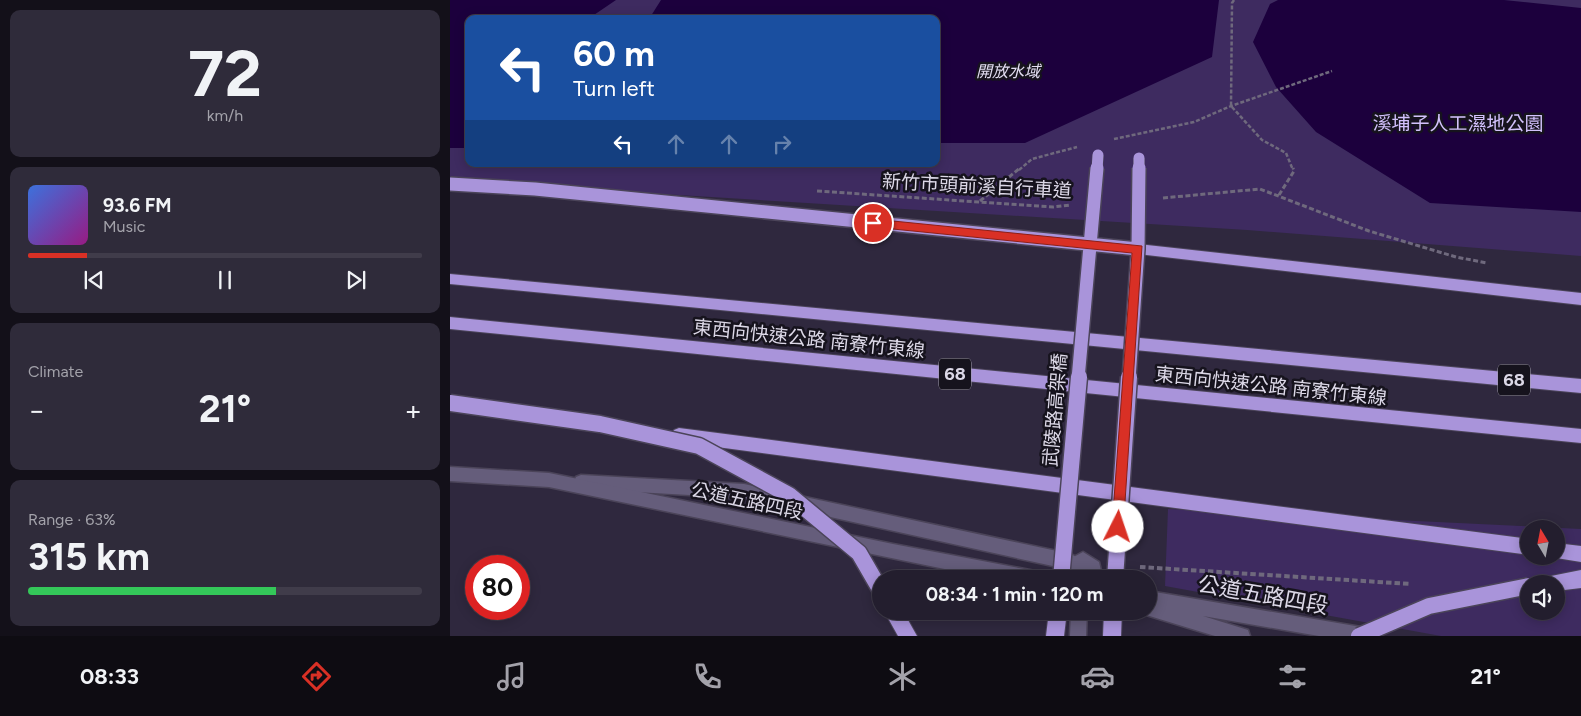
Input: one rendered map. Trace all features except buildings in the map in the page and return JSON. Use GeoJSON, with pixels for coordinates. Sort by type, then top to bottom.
{"type":"FeatureCollection","features":[{"type":"Feature","properties":{"kind":"highway","name":"武陵路高架橋"},"geometry":{"type":"LineString","coordinates":[[1062,570],[1098,155]]}},
{"type":"Feature","properties":{"kind":"highway"},"geometry":{"type":"LineString","coordinates":[[1116,570],[1138,249],[1139,158]]}},
{"type":"Feature","properties":{"kind":"highway"},"geometry":{"type":"LineString","coordinates":[[450,184],[535,189],[1138,249],[1581,300]]}},
{"type":"Feature","properties":{"kind":"highway","name":"東西向快速公路 南寮竹東線"},"geometry":{"type":"LineString","coordinates":[[450,279],[1581,386]]}},
{"type":"Feature","properties":{"kind":"highway","name":"東西向快速公路 南寮竹東線"},"geometry":{"type":"LineString","coordinates":[[450,323],[1581,436]]}},
{"type":"Feature","properties":{"kind":"highway"},"geometry":{"type":"LineString","coordinates":[[450,403],[1520,546]]}},
{"type":"Feature","properties":{"kind":"highway"},"geometry":{"type":"LineString","coordinates":[[600,424],[700,446],[789,495],[859,554],[872,576]]}},
{"type":"Feature","properties":{"kind":"highway"},"geometry":{"type":"LineString","coordinates":[[1565,552],[1581,554]]}},
{"type":"Feature","properties":{"kind":"highway"},"geometry":{"type":"LineString","coordinates":[[1565,581],[1581,578]]}},
{"type":"Feature","properties":{"kind":"highway"},"geometry":{"type":"LineString","coordinates":[[1359,636],[1429,606],[1520,588]]}},
{"type":"Feature","properties":{"kind":"highway"},"geometry":{"type":"LineString","coordinates":[[899,620],[908,636]]}},
{"type":"Feature","properties":{"kind":"highway"},"geometry":{"type":"LineString","coordinates":[[1055,636],[1057,620]]}},
{"type":"Feature","properties":{"kind":"highway"},"geometry":{"type":"LineString","coordinates":[[1112,636],[1113,620]]}},
{"type":"Feature","properties":{"kind":"street","name":"公道五路四段"},"geometry":{"type":"LineString","coordinates":[[450,474],[549,480],[988,570]]}},
{"type":"Feature","properties":{"kind":"street"},"geometry":{"type":"LineString","coordinates":[[549,480],[744,491],[1087,568]]}},
{"type":"Feature","properties":{"kind":"street"},"geometry":{"type":"LineString","coordinates":[[1071,570],[1087,568]]}},
{"type":"Feature","properties":{"kind":"street","name":"公道五路四段"},"geometry":{"type":"LineString","coordinates":[[1157,600],[1369,636]]}},
{"type":"Feature","properties":{"kind":"street","name":"公道五路四段"},"geometry":{"type":"LineString","coordinates":[[1157,610],[1242,636]]}},
{"type":"Feature","properties":{"kind":"street"},"geometry":{"type":"LineString","coordinates":[[1078,636],[1079,620]]}},
{"type":"Feature","properties":{"kind":"path"},"geometry":{"type":"LineString","coordinates":[[1234,0],[1232,3],[1231,106],[1262,140],[1286,153],[1294,171],[1279,195]]}},
{"type":"Feature","properties":{"kind":"path"},"geometry":{"type":"LineString","coordinates":[[1109,140],[1194,122],[1231,106],[1332,71]]}},
{"type":"Feature","properties":{"kind":"path"},"geometry":{"type":"LineString","coordinates":[[979,202],[1032,159],[1080,146]]}},
{"type":"Feature","properties":{"kind":"path"},"geometry":{"type":"LineString","coordinates":[[1157,198],[1260,189],[1369,231],[1456,257],[1493,264]]}},
{"type":"Feature","properties":{"kind":"path","name":"新竹市頭前溪自行車道"},"geometry":{"type":"LineString","coordinates":[[812,190],[979,202],[1053,206],[1072,205]]}},
{"type":"Feature","properties":{"kind":"path"},"geometry":{"type":"LineString","coordinates":[[1087,568],[1419,585]]}},
{"type":"Feature","properties":{"kind":"green space","name":"溪埔子人工濕地公園"},"geometry":{"type":"Polygon","coordinates":[[[450,0],[1581,0],[1581,256],[1247,230],[450,181],[450,0]]]}},
{"type":"Feature","properties":{"kind":"green space"},"geometry":{"type":"Polygon","coordinates":[[[1168,509],[1520,526],[1520,565],[1565,565],[1565,528],[1581,529],[1581,636],[1441,636],[1165,586],[1168,509]]]}},
{"type":"Feature","properties":{"kind":"water"},"geometry":{"type":"Polygon","coordinates":[[[450,0],[616,0],[594,15],[465,15],[465,148],[450,148],[450,0]]]}},
{"type":"Feature","properties":{"kind":"water","name":"開放水域"},"geometry":{"type":"Polygon","coordinates":[[[661,0],[1219,0],[1212,57],[1025,143],[940,143],[940,15],[652,15],[661,0]]]}},
{"type":"Feature","properties":{"kind":"water"},"geometry":{"type":"Polygon","coordinates":[[[1278,0],[1504,0],[1581,8],[1581,212],[1430,203],[1316,132],[1276,87],[1253,42],[1270,4],[1278,0]]]}},
{"type":"Feature","properties":{"kind":"route"},"geometry":{"type":"LineString","coordinates":[[873,223],[1138,249],[1118,527]]}}]}
